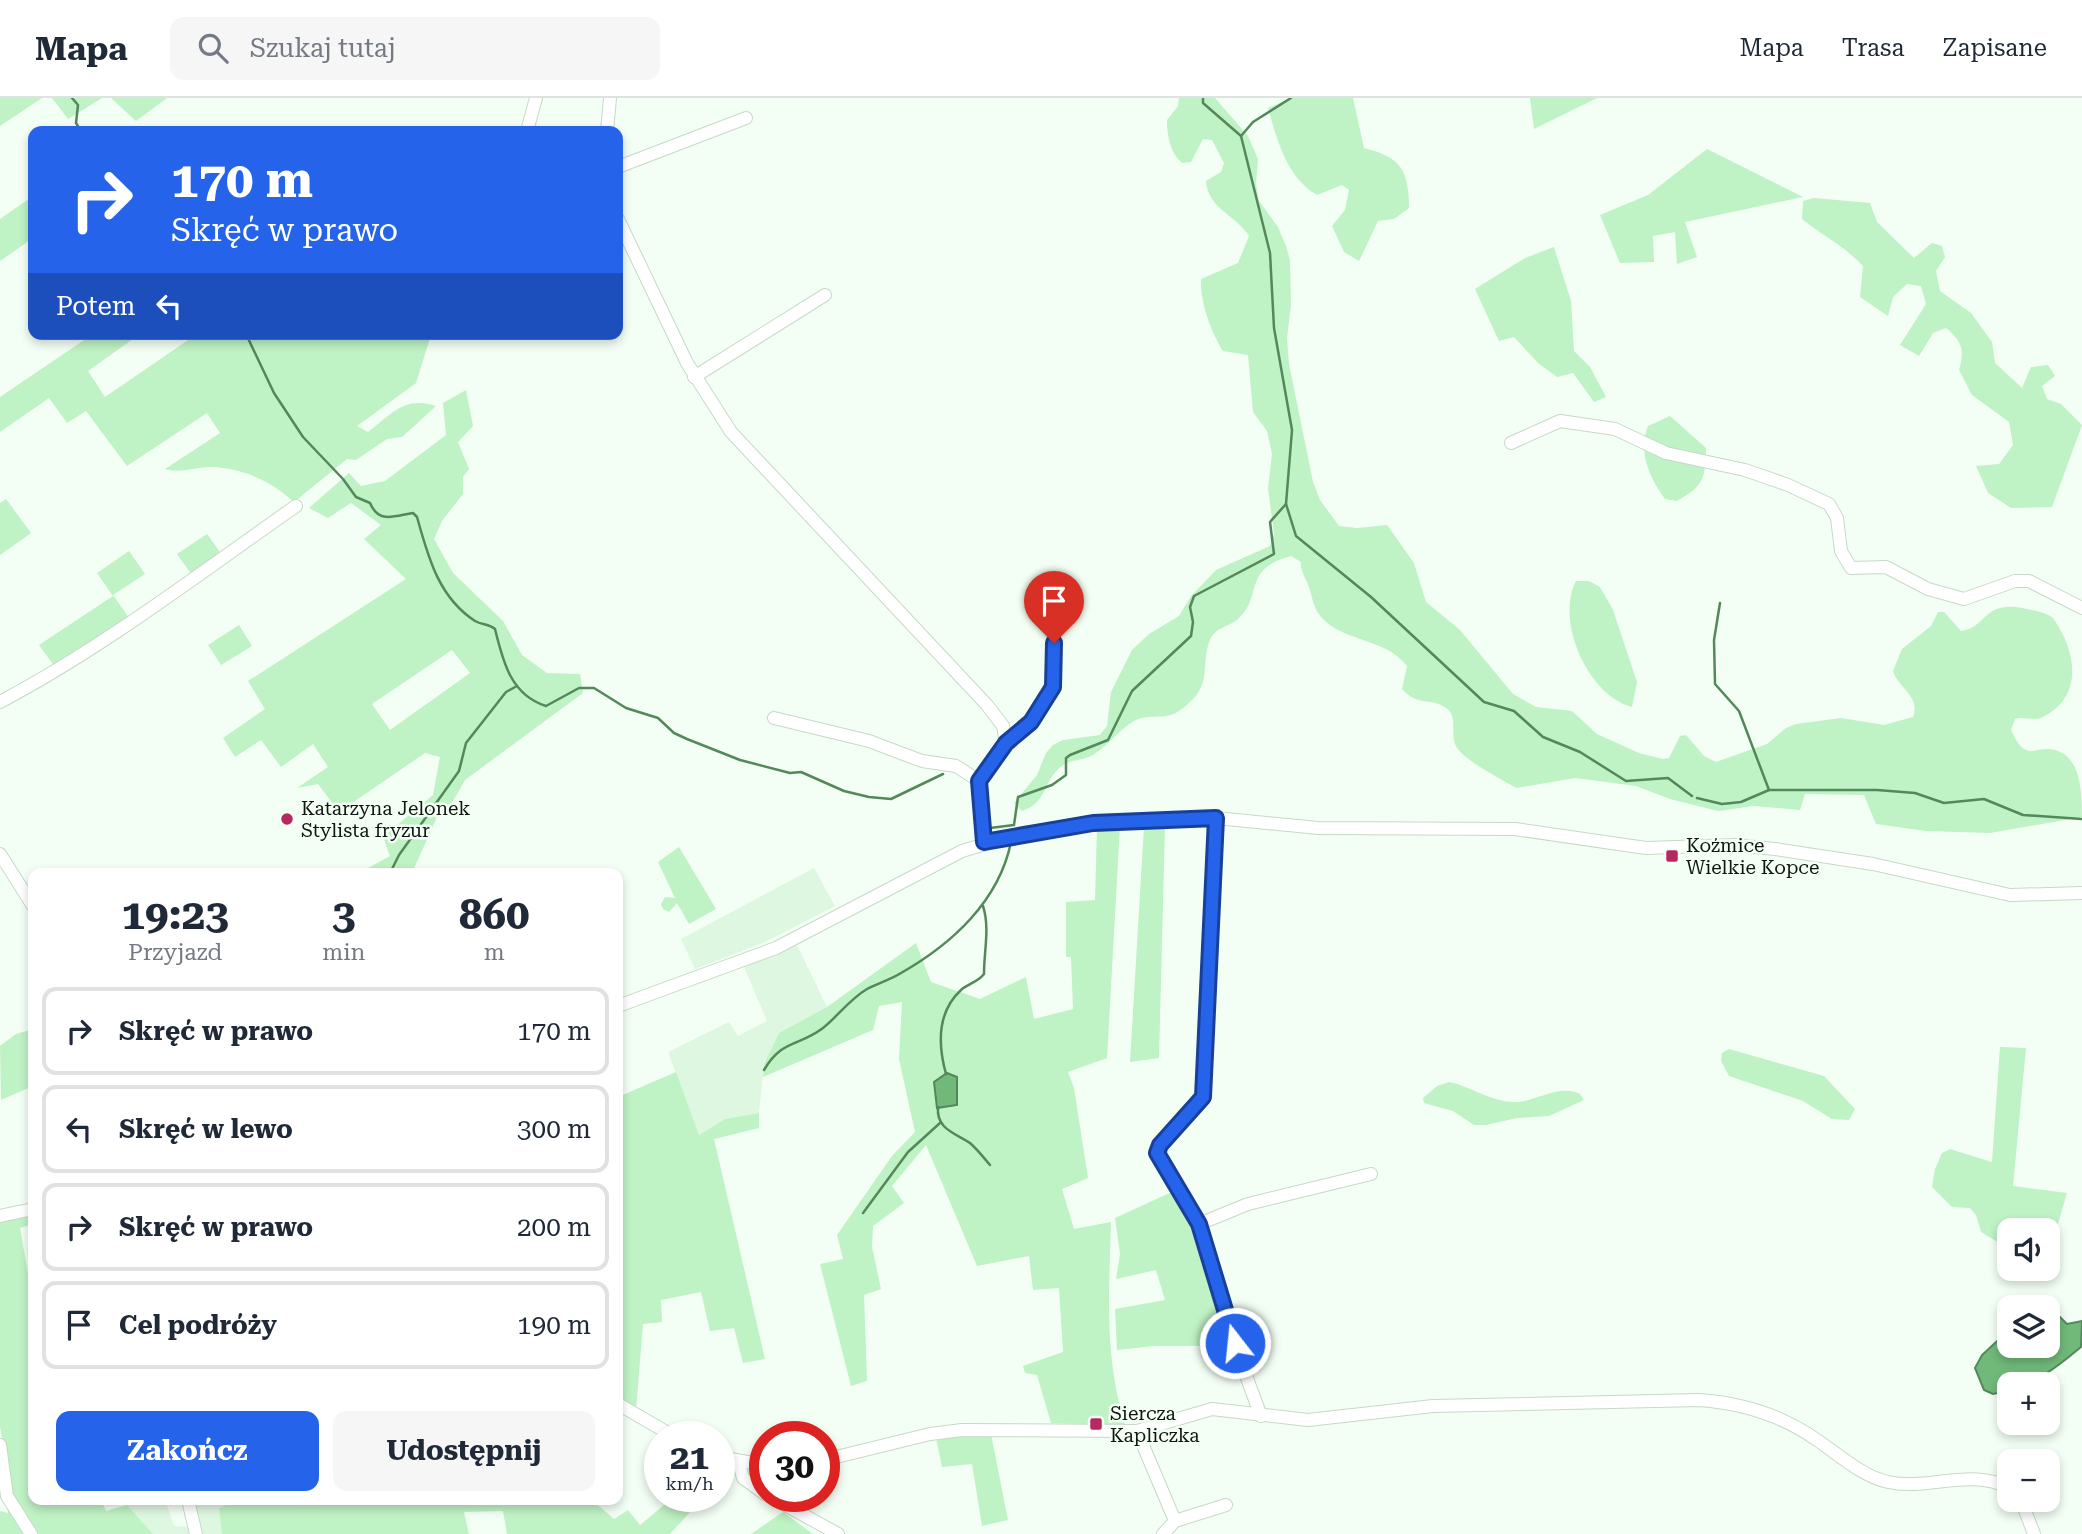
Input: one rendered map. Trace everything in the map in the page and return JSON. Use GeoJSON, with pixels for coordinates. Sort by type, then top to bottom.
{"type":"FeatureCollection","features":[{"type":"Feature","properties":{"kind":"street"},"geometry":{"type":"LineString","coordinates":[[528,126],[536,98]]}},
{"type":"Feature","properties":{"kind":"street"},"geometry":{"type":"LineString","coordinates":[[607,126],[610,98]]}},
{"type":"Feature","properties":{"kind":"street"},"geometry":{"type":"LineString","coordinates":[[623,164],[746,118]]}},
{"type":"Feature","properties":{"kind":"street"},"geometry":{"type":"LineString","coordinates":[[623,229],[694,377],[732,432],[791,499],[987,705],[1003,726],[1006,743]]}},
{"type":"Feature","properties":{"kind":"street"},"geometry":{"type":"LineString","coordinates":[[694,377],[825,295]]}},
{"type":"Feature","properties":{"kind":"street"},"geometry":{"type":"LineString","coordinates":[[1511,443],[1560,421],[1615,429],[1666,453],[1745,470],[1788,485],[1829,504],[1837,518],[1841,551],[1851,568],[1886,568],[1928,589],[1964,599],[2015,581],[2029,581],[2082,608]]}},
{"type":"Feature","properties":{"kind":"street"},"geometry":{"type":"LineString","coordinates":[[0,702],[35,684],[114,632],[296,506]]}},
{"type":"Feature","properties":{"kind":"street"},"geometry":{"type":"LineString","coordinates":[[984,842],[979,781],[1006,743],[1031,722],[1053,687],[1055,665],[1051,606]]}},
{"type":"Feature","properties":{"kind":"street"},"geometry":{"type":"LineString","coordinates":[[774,718],[869,741],[922,761],[956,766],[979,781]]}},
{"type":"Feature","properties":{"kind":"street"},"geometry":{"type":"LineString","coordinates":[[1216,818],[1203,1097],[1160,1145],[1157,1153],[1199,1224],[1238,1354],[1261,1416]]}},
{"type":"Feature","properties":{"kind":"street"},"geometry":{"type":"LineString","coordinates":[[623,1004],[776,948],[942,860],[984,842],[1093,823],[1216,818],[1318,828],[1515,829],[1646,848],[1735,845],[1873,864],[1996,893],[2082,893]]}},
{"type":"Feature","properties":{"kind":"street"},"geometry":{"type":"LineString","coordinates":[[0,854],[28,898]]}},
{"type":"Feature","properties":{"kind":"street"},"geometry":{"type":"LineString","coordinates":[[1199,1224],[1248,1203],[1371,1174]]}},
{"type":"Feature","properties":{"kind":"street"},"geometry":{"type":"LineString","coordinates":[[0,1216],[28,1210]]}},
{"type":"Feature","properties":{"kind":"street"},"geometry":{"type":"LineString","coordinates":[[840,1456],[930,1434],[962,1430],[1137,1431],[1212,1409],[1308,1420],[1458,1405],[1614,1401],[1726,1402],[1775,1416],[1867,1474],[1890,1483],[1980,1478],[1997,1484]]}},
{"type":"Feature","properties":{"kind":"street"},"geometry":{"type":"LineString","coordinates":[[623,1407],[647,1421]]}},
{"type":"Feature","properties":{"kind":"street"},"geometry":{"type":"LineString","coordinates":[[1137,1431],[1175,1521]]}},
{"type":"Feature","properties":{"kind":"street"},"geometry":{"type":"LineString","coordinates":[[0,1445],[3,1498],[31,1534]]}},
{"type":"Feature","properties":{"kind":"street"},"geometry":{"type":"LineString","coordinates":[[735,1461],[749,1463]]}},
{"type":"Feature","properties":{"kind":"street"},"geometry":{"type":"LineString","coordinates":[[738,1462],[743,1478],[749,1482]]}},
{"type":"Feature","properties":{"kind":"street"},"geometry":{"type":"LineString","coordinates":[[189,1505],[196,1534]]}},
{"type":"Feature","properties":{"kind":"street"},"geometry":{"type":"LineString","coordinates":[[1163,1534],[1175,1521],[1226,1505]]}},
{"type":"Feature","properties":{"kind":"street"},"geometry":{"type":"LineString","coordinates":[[798,1512],[838,1534]]}},
{"type":"Feature","properties":{"kind":"street"},"geometry":{"type":"LineString","coordinates":[[2026,1512],[2034,1534]]}},
{"type":"Feature","properties":{"kind":"shaded area"},"geometry":{"type":"Polygon","coordinates":[[[0,98],[42,98],[0,126],[0,98]]]}},
{"type":"Feature","properties":{"kind":"shaded area"},"geometry":{"type":"Polygon","coordinates":[[[52,98],[102,98],[68,119],[52,98]]]}},
{"type":"Feature","properties":{"kind":"shaded area"},"geometry":{"type":"Polygon","coordinates":[[[111,98],[167,98],[136,121],[111,98]]]}},
{"type":"Feature","properties":{"kind":"shaded area"},"geometry":{"type":"Polygon","coordinates":[[[1179,98],[1215,98],[1248,136],[1258,159],[1256,184],[1259,201],[1278,227],[1290,260],[1291,305],[1287,338],[1289,364],[1313,482],[1320,500],[1339,526],[1357,528],[1387,525],[1414,563],[1426,602],[1460,630],[1513,694],[1536,707],[1572,711],[1597,734],[1639,753],[1663,759],[1669,758],[1680,736],[1686,735],[1704,756],[1716,762],[1767,744],[1786,728],[1796,724],[1841,718],[1884,725],[1913,717],[1915,710],[1912,698],[1893,671],[1902,649],[1931,626],[1938,612],[1944,612],[1961,631],[2002,608],[2034,610],[2053,618],[2062,632],[2071,661],[2070,688],[2064,700],[2054,710],[2041,718],[2015,719],[2011,730],[2021,747],[2026,750],[2055,750],[2071,760],[2079,778],[2082,817],[1990,833],[1926,831],[1876,824],[1864,795],[1805,794],[1800,810],[1754,806],[1718,811],[1670,799],[1636,786],[1575,778],[1516,788],[1476,764],[1457,748],[1450,711],[1435,703],[1414,698],[1402,689],[1407,666],[1397,656],[1327,623],[1315,607],[1301,562],[1291,556],[1276,561],[1259,575],[1246,609],[1239,618],[1213,635],[1207,648],[1202,686],[1192,700],[1168,716],[1134,721],[1093,755],[1063,765],[1052,777],[1037,802],[1022,811],[1014,803],[1037,775],[1046,753],[1053,745],[1063,740],[1100,735],[1107,726],[1111,692],[1132,650],[1149,634],[1179,616],[1191,596],[1216,570],[1270,546],[1274,534],[1268,488],[1272,454],[1267,431],[1253,412],[1248,355],[1223,351],[1207,317],[1201,288],[1201,279],[1238,263],[1249,236],[1217,205],[1208,190],[1206,181],[1221,172],[1224,163],[1212,140],[1203,139],[1191,162],[1182,163],[1172,149],[1167,120],[1178,106],[1179,98]]]}},
{"type":"Feature","properties":{"kind":"shaded area"},"geometry":{"type":"Polygon","coordinates":[[[1291,98],[1353,98],[1364,148],[1394,161],[1404,174],[1409,208],[1394,219],[1378,221],[1359,261],[1344,252],[1332,226],[1345,210],[1349,190],[1342,185],[1317,195],[1298,179],[1285,157],[1268,108],[1291,98]]]}},
{"type":"Feature","properties":{"kind":"shaded area"},"geometry":{"type":"Polygon","coordinates":[[[1530,98],[1597,98],[1534,129],[1530,98]]]}},
{"type":"Feature","properties":{"kind":"shaded area"},"geometry":{"type":"Polygon","coordinates":[[[1707,149],[1803,197],[1685,222],[1697,257],[1677,264],[1675,232],[1653,236],[1654,262],[1620,263],[1600,215],[1648,195],[1707,149]]]}},
{"type":"Feature","properties":{"kind":"shaded area"},"geometry":{"type":"Polygon","coordinates":[[[1814,198],[1870,203],[1877,222],[1914,258],[1932,243],[1942,246],[1945,257],[1936,271],[1940,291],[1971,313],[1992,342],[1995,363],[2022,388],[2031,367],[2048,365],[2055,376],[2042,386],[2047,399],[2061,404],[2082,425],[2052,507],[2011,508],[1988,493],[1976,466],[1999,464],[2013,445],[2009,422],[1972,395],[1959,370],[1961,346],[1946,328],[1933,333],[1919,356],[1900,345],[1926,304],[1921,286],[1907,284],[1893,297],[1888,316],[1860,297],[1863,266],[1802,219],[1803,201],[1814,198]]]}},
{"type":"Feature","properties":{"kind":"shaded area"},"geometry":{"type":"Polygon","coordinates":[[[28,199],[28,241],[0,261],[0,219],[28,199]]]}},
{"type":"Feature","properties":{"kind":"shaded area"},"geometry":{"type":"Polygon","coordinates":[[[1554,247],[1571,301],[1574,351],[1590,367],[1606,397],[1594,402],[1573,373],[1557,377],[1538,363],[1514,337],[1499,341],[1475,289],[1525,258],[1554,247]]]}},
{"type":"Feature","properties":{"kind":"shaded area"},"geometry":{"type":"Polygon","coordinates":[[[84,340],[132,340],[88,371],[105,397],[188,340],[429,340],[416,383],[357,426],[368,432],[399,408],[415,403],[436,406],[402,437],[387,439],[356,460],[347,459],[294,502],[277,488],[236,470],[214,467],[176,471],[165,469],[220,433],[207,413],[127,466],[86,411],[67,423],[49,398],[0,432],[0,397],[84,340]]]}},
{"type":"Feature","properties":{"kind":"shaded area"},"geometry":{"type":"Polygon","coordinates":[[[466,390],[473,426],[458,442],[469,469],[463,477],[463,494],[442,521],[434,539],[453,573],[503,621],[522,655],[547,673],[580,674],[583,693],[465,780],[453,801],[437,817],[414,868],[368,868],[390,856],[383,837],[433,795],[440,757],[425,753],[339,812],[318,784],[297,788],[328,767],[313,744],[281,767],[261,740],[235,757],[223,738],[265,709],[248,681],[406,579],[364,539],[381,525],[351,503],[328,518],[309,508],[349,473],[361,486],[385,481],[446,435],[443,403],[466,390]],[[452,650],[372,704],[390,730],[470,673],[452,650]]]}},
{"type":"Feature","properties":{"kind":"shaded area"},"geometry":{"type":"Polygon","coordinates":[[[1670,416],[1706,448],[1702,480],[1677,501],[1665,499],[1654,482],[1644,445],[1648,426],[1670,416]]]}},
{"type":"Feature","properties":{"kind":"shaded area"},"geometry":{"type":"Polygon","coordinates":[[[6,499],[31,533],[0,555],[0,503],[6,499]]]}},
{"type":"Feature","properties":{"kind":"shaded area"},"geometry":{"type":"Polygon","coordinates":[[[207,534],[222,555],[192,575],[177,554],[207,534]]]}},
{"type":"Feature","properties":{"kind":"shaded area"},"geometry":{"type":"Polygon","coordinates":[[[129,551],[145,574],[113,595],[129,618],[55,667],[39,645],[113,596],[97,573],[129,551]]]}},
{"type":"Feature","properties":{"kind":"shaded area"},"geometry":{"type":"Polygon","coordinates":[[[1576,581],[1589,581],[1600,587],[1613,610],[1637,682],[1632,707],[1616,700],[1602,688],[1589,673],[1580,655],[1570,616],[1571,597],[1576,581]]]}},
{"type":"Feature","properties":{"kind":"shaded area"},"geometry":{"type":"Polygon","coordinates":[[[239,625],[252,646],[221,665],[208,645],[239,625]]]}},
{"type":"Feature","properties":{"kind":"shaded area"},"geometry":{"type":"Polygon","coordinates":[[[1165,825],[1159,1058],[1130,1062],[1144,826],[1165,825]]]}},
{"type":"Feature","properties":{"kind":"shaded area"},"geometry":{"type":"Polygon","coordinates":[[[1120,826],[1107,1058],[1068,1072],[1074,1088],[1088,1178],[1062,1189],[1074,1229],[1111,1222],[1109,1324],[1114,1374],[1125,1425],[1051,1423],[1037,1375],[1025,1373],[1023,1366],[1063,1352],[1059,1288],[1033,1290],[1029,1256],[977,1266],[926,1145],[892,1186],[904,1203],[873,1226],[872,1247],[881,1289],[864,1295],[867,1381],[851,1386],[820,1264],[843,1259],[837,1235],[892,1156],[915,1132],[899,1059],[902,1002],[879,1006],[873,1030],[763,1077],[764,1064],[779,1033],[827,1007],[916,943],[931,982],[980,999],[1026,977],[1034,1019],[1073,1009],[1071,957],[1066,957],[1066,902],[1095,900],[1097,827],[1120,826]]]}},
{"type":"Feature","properties":{"kind":"shaded area"},"geometry":{"type":"Polygon","coordinates":[[[679,847],[716,909],[689,924],[677,903],[669,912],[663,909],[661,904],[665,897],[675,898],[658,862],[679,847]]]}},
{"type":"Feature","properties":{"kind":"shaded area"},"geometry":{"type":"Polygon","coordinates":[[[814,868],[835,906],[763,943],[695,969],[681,939],[814,868]]]}},
{"type":"Feature","properties":{"kind":"shaded area"},"geometry":{"type":"Polygon","coordinates":[[[797,945],[827,1007],[779,1033],[764,1064],[759,1113],[725,1119],[699,1135],[668,1052],[729,1022],[738,1036],[767,1021],[744,967],[797,945]]]}},
{"type":"Feature","properties":{"kind":"shaded area"},"geometry":{"type":"Polygon","coordinates":[[[28,1030],[28,1088],[1,1100],[0,1046],[16,1034],[28,1030]]]}},
{"type":"Feature","properties":{"kind":"shaded area"},"geometry":{"type":"Polygon","coordinates":[[[2000,1047],[2026,1048],[2013,1186],[2067,1193],[2060,1218],[1997,1218],[1997,1242],[1981,1232],[1976,1215],[1970,1208],[1952,1207],[1932,1187],[1935,1169],[1942,1153],[1950,1149],[1992,1162],[2000,1047]]]}},
{"type":"Feature","properties":{"kind":"shaded area"},"geometry":{"type":"Polygon","coordinates":[[[1729,1049],[1824,1076],[1855,1109],[1849,1120],[1832,1119],[1803,1101],[1729,1076],[1721,1061],[1722,1053],[1729,1049]]]}},
{"type":"Feature","properties":{"kind":"shaded area"},"geometry":{"type":"Polygon","coordinates":[[[676,1072],[699,1135],[725,1119],[759,1113],[759,1128],[714,1139],[765,1359],[743,1363],[734,1328],[710,1331],[701,1292],[661,1300],[662,1322],[643,1324],[636,1410],[623,1404],[623,1095],[676,1072]]]}},
{"type":"Feature","properties":{"kind":"shaded area"},"geometry":{"type":"Polygon","coordinates":[[[947,1073],[957,1077],[957,1105],[937,1108],[934,1082],[947,1073]]]}},
{"type":"Feature","properties":{"kind":"shaded area"},"geometry":{"type":"Polygon","coordinates":[[[1449,1082],[1508,1102],[1525,1101],[1564,1091],[1580,1094],[1584,1100],[1549,1116],[1474,1125],[1453,1111],[1424,1103],[1423,1098],[1437,1086],[1449,1082]]]}},
{"type":"Feature","properties":{"kind":"shaded area"},"geometry":{"type":"Polygon","coordinates":[[[1174,1191],[1197,1239],[1232,1346],[1154,1346],[1117,1350],[1115,1309],[1165,1300],[1156,1270],[1116,1279],[1120,1254],[1115,1218],[1174,1191]]]}},
{"type":"Feature","properties":{"kind":"shaded area"},"geometry":{"type":"Polygon","coordinates":[[[28,1213],[28,1226],[20,1228],[28,1274],[28,1505],[103,1505],[106,1511],[127,1505],[153,1534],[0,1534],[0,1511],[8,1513],[9,1477],[0,1427],[0,1222],[28,1213]]]}},
{"type":"Feature","properties":{"kind":"shaded area"},"geometry":{"type":"Polygon","coordinates":[[[2060,1317],[2067,1324],[2082,1321],[2081,1347],[2048,1372],[1997,1372],[1997,1393],[1984,1390],[1975,1368],[1982,1355],[1997,1341],[1997,1358],[2060,1358],[2060,1317]]]}},
{"type":"Feature","properties":{"kind":"shaded area"},"geometry":{"type":"Polygon","coordinates":[[[991,1434],[1008,1520],[982,1526],[972,1464],[942,1467],[936,1438],[991,1434]]]}},
{"type":"Feature","properties":{"kind":"shaded area"},"geometry":{"type":"Polygon","coordinates":[[[127,1505],[167,1505],[174,1526],[190,1527],[192,1534],[153,1534],[127,1505]]]}},
{"type":"Feature","properties":{"kind":"shaded area"},"geometry":{"type":"Polygon","coordinates":[[[193,1505],[254,1505],[231,1534],[201,1534],[193,1505]]]}},
{"type":"Feature","properties":{"kind":"shaded area"},"geometry":{"type":"Polygon","coordinates":[[[226,1505],[598,1505],[614,1519],[628,1510],[640,1525],[656,1512],[690,1512],[670,1534],[507,1534],[503,1511],[464,1512],[469,1534],[222,1534],[219,1508],[226,1505]]]}},
{"type":"Feature","properties":{"kind":"shaded area"},"geometry":{"type":"Polygon","coordinates":[[[783,1512],[813,1534],[751,1534],[783,1512]]]}},
{"type":"Feature","properties":{"kind":"waterway"},"geometry":{"type":"LineString","coordinates":[[72,98],[78,105],[78,126]]}},
{"type":"Feature","properties":{"kind":"waterway"},"geometry":{"type":"LineString","coordinates":[[1203,98],[1203,103],[1241,136],[1270,253],[1274,328],[1292,430],[1286,504],[1296,536],[1371,597],[1484,702],[1514,711],[1543,737],[1580,752],[1626,781],[1668,778],[1692,796]]}},
{"type":"Feature","properties":{"kind":"waterway"},"geometry":{"type":"LineString","coordinates":[[1241,136],[1253,122],[1291,98]]}},
{"type":"Feature","properties":{"kind":"waterway"},"geometry":{"type":"LineString","coordinates":[[249,340],[274,393],[303,437],[343,479],[356,497],[370,503],[374,510],[383,516],[413,513],[417,517],[430,561],[443,588],[462,611],[475,621],[495,629],[510,676],[524,694],[534,701],[546,706],[579,688],[594,688],[626,708],[658,718],[674,733],[687,739],[740,760],[790,773],[801,772],[844,791],[869,797],[891,799],[943,774]]}},
{"type":"Feature","properties":{"kind":"waterway"},"geometry":{"type":"LineString","coordinates":[[988,822],[990,828],[1014,825],[1018,797],[1052,785],[1066,775],[1066,758],[1108,740],[1132,691],[1191,636],[1193,622],[1190,607],[1194,596],[1274,554],[1270,522],[1286,504]]}},
{"type":"Feature","properties":{"kind":"waterway"},"geometry":{"type":"LineString","coordinates":[[1720,603],[1714,640],[1715,684],[1739,711],[1769,790]]}},
{"type":"Feature","properties":{"kind":"waterway"},"geometry":{"type":"LineString","coordinates":[[392,868],[459,771],[466,743],[506,692],[517,686]]}},
{"type":"Feature","properties":{"kind":"waterway"},"geometry":{"type":"LineString","coordinates":[[1697,798],[1722,804],[1741,802],[1769,790],[1877,790],[1915,793],[1944,803],[1984,799],[2023,815],[2082,819]]}},
{"type":"Feature","properties":{"kind":"waterway"},"geometry":{"type":"LineString","coordinates":[[764,1070],[777,1053],[823,1028],[861,993],[920,961],[955,934],[971,919],[996,883],[1011,842]]}},
{"type":"Feature","properties":{"kind":"waterway"},"geometry":{"type":"LineString","coordinates":[[946,1074],[941,1040],[947,1008],[961,990],[984,974],[986,931],[983,906]]}},
{"type":"Feature","properties":{"kind":"waterway"},"geometry":{"type":"LineString","coordinates":[[938,1107],[943,1125],[970,1143],[990,1165]]}},
{"type":"Feature","properties":{"kind":"waterway"},"geometry":{"type":"LineString","coordinates":[[863,1213],[908,1152],[940,1123]]}},
{"type":"Feature","properties":{"kind":"place","name":"Katarzyna Jelonek Stylista fryzur"},"geometry":{"type":"Point","coordinates":[287,819]}},
{"type":"Feature","properties":{"kind":"place","name":"Koźmice Wielkie Kopce"},"geometry":{"type":"Point","coordinates":[1672,856]}},
{"type":"Feature","properties":{"kind":"place","name":"Siercza Kapliczka"},"geometry":{"type":"Point","coordinates":[1096,1424]}},
{"type":"Feature","properties":{"kind":"route"},"geometry":{"type":"LineString","coordinates":[[1054,643],[1055,682],[1043,706],[1031,722],[1006,743],[979,781],[984,842],[1023,833],[1093,823],[1216,818],[1203,1097],[1160,1145],[1157,1153],[1199,1224],[1235,1343]]}}]}
